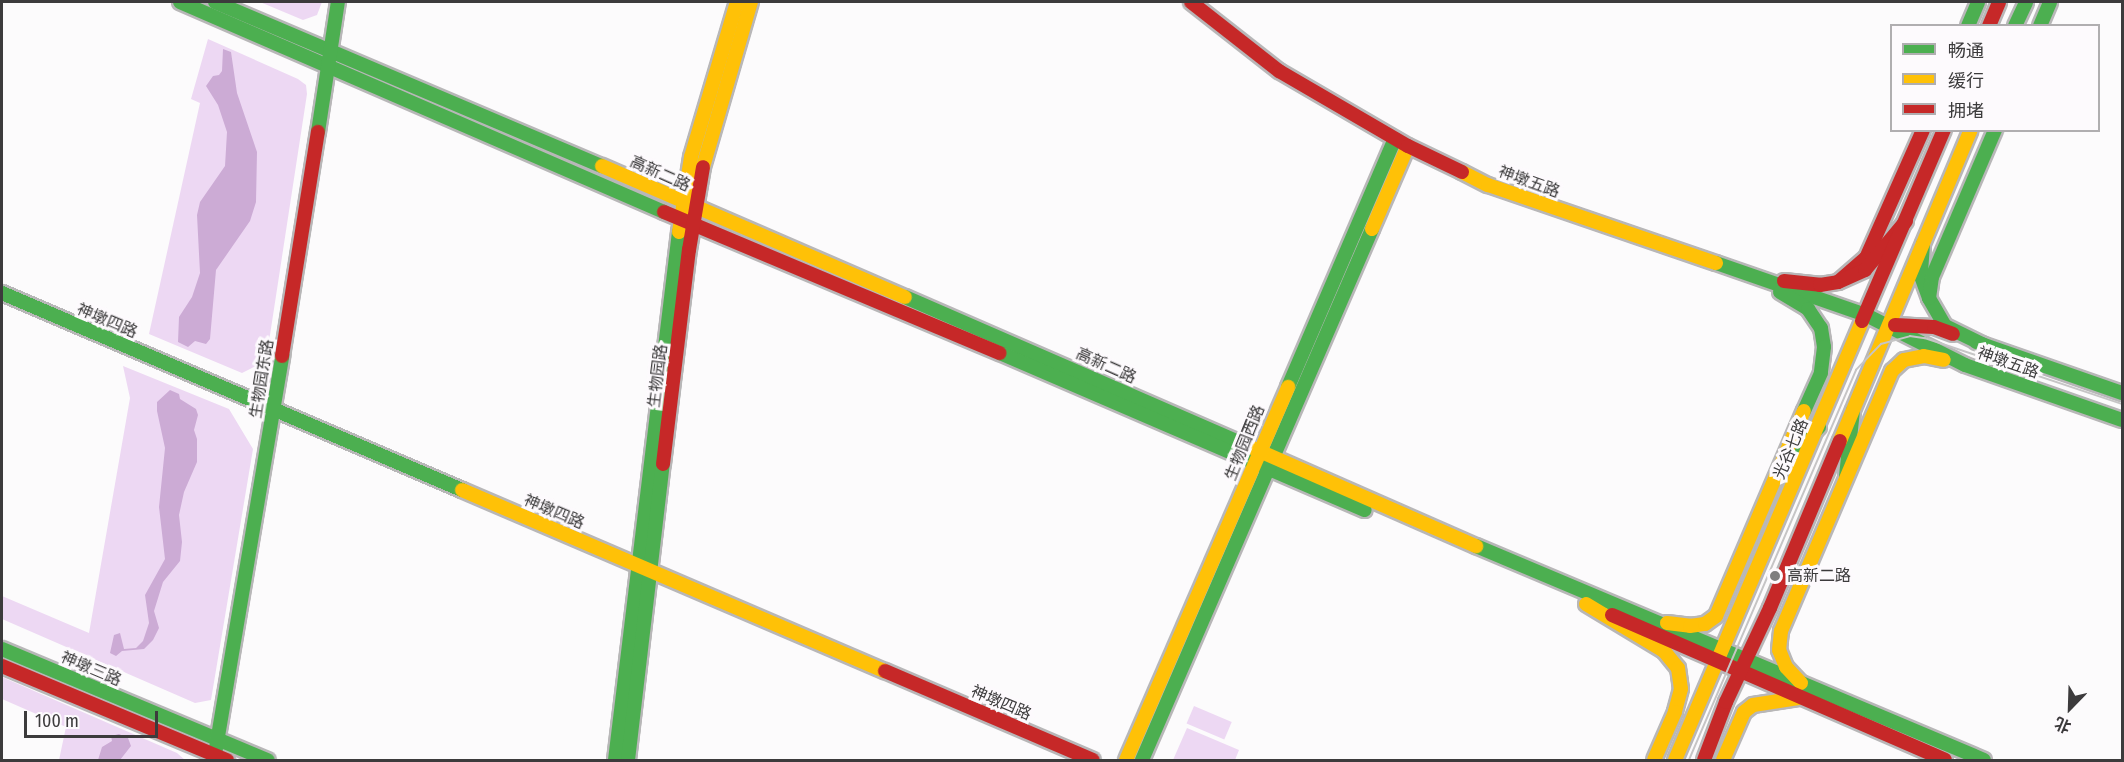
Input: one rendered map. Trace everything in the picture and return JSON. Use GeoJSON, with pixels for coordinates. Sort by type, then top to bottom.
{"type":"FeatureCollection","features":[{"type":"Feature","properties":{"kind":"street","name":"高新二路"},"geometry":{"type":"LineString","coordinates":[[180,2],[688,222],[1641,615],[1721,656],[1740,673],[1945,760]]}},
{"type":"Feature","properties":{"kind":"street","name":"高新二路"},"geometry":{"type":"LineString","coordinates":[[215,2],[524,131],[690,206],[859,277],[1586,604],[1721,656],[1746,659],[1984,760]]}},
{"type":"Feature","properties":{"kind":"street","name":"生物园东路"},"geometry":{"type":"LineString","coordinates":[[219,759],[219,740],[339,2]]}},
{"type":"Feature","properties":{"kind":"street","name":"生物园路"},"geometry":{"type":"LineString","coordinates":[[615,760],[644,568],[688,222],[691,157],[737,2]]}},
{"type":"Feature","properties":{"kind":"street","name":"生物园路"},"geometry":{"type":"LineString","coordinates":[[690,206],[751,2]]}},
{"type":"Feature","properties":{"kind":"street","name":"神墩五路"},"geometry":{"type":"LineString","coordinates":[[1191,2],[1279,71],[1395,139],[1488,185],[1866,315],[1965,365],[2122,420]]}},
{"type":"Feature","properties":{"kind":"street"},"geometry":{"type":"LineString","coordinates":[[1969,24],[1978,2]]}},
{"type":"Feature","properties":{"kind":"street"},"geometry":{"type":"LineString","coordinates":[[1990,24],[1999,2]]}},
{"type":"Feature","properties":{"kind":"street"},"geometry":{"type":"LineString","coordinates":[[2017,24],[2026,2]]}},
{"type":"Feature","properties":{"kind":"street"},"geometry":{"type":"LineString","coordinates":[[2041,24],[2050,2]]}},
{"type":"Feature","properties":{"kind":"street"},"geometry":{"type":"LineString","coordinates":[[1838,282],[1851,273],[1871,249],[1922,132]]}},
{"type":"Feature","properties":{"kind":"street","name":"光谷七路"},"geometry":{"type":"LineString","coordinates":[[1675,760],[1943,132]]}},
{"type":"Feature","properties":{"kind":"street"},"geometry":{"type":"LineString","coordinates":[[1704,760],[1970,132]]}},
{"type":"Feature","properties":{"kind":"street"},"geometry":{"type":"LineString","coordinates":[[1929,298],[1932,277],[1994,132]]}},
{"type":"Feature","properties":{"kind":"street","name":"生物园西路"},"geometry":{"type":"LineString","coordinates":[[1142,760],[1395,139]]}},
{"type":"Feature","properties":{"kind":"street","name":"生物园西路"},"geometry":{"type":"LineString","coordinates":[[1126,760],[1408,146]]}},
{"type":"Feature","properties":{"kind":"street"},"geometry":{"type":"LineString","coordinates":[[1754,277],[1820,285],[1838,282],[1865,270],[1906,221]]}},
{"type":"Feature","properties":{"kind":"street"},"geometry":{"type":"LineString","coordinates":[[1923,244],[1922,276],[1929,298],[1945,326],[1984,345]]}},
{"type":"Feature","properties":{"kind":"street"},"geometry":{"type":"LineString","coordinates":[[1754,277],[1808,309],[1821,328],[1835,366],[1834,390]]}},
{"type":"Feature","properties":{"kind":"street","name":"神墩四路"},"geometry":{"type":"LineString","coordinates":[[2,293],[1094,760]]}},
{"type":"Feature","properties":{"kind":"street","name":"神墩五路"},"geometry":{"type":"LineString","coordinates":[[1888,325],[1934,327],[2122,393]]}},
{"type":"Feature","properties":{"kind":"street"},"geometry":{"type":"LineString","coordinates":[[1716,615],[1821,373],[1824,346],[1821,328]]}},
{"type":"Feature","properties":{"kind":"street"},"geometry":{"type":"LineString","coordinates":[[1860,394],[1886,364],[1924,356],[1965,365]]}},
{"type":"Feature","properties":{"kind":"street"},"geometry":{"type":"LineString","coordinates":[[1779,650],[1781,631],[1846,476],[1892,370],[1904,360]]}},
{"type":"Feature","properties":{"kind":"street"},"geometry":{"type":"LineString","coordinates":[[1846,476],[1853,410]]}},
{"type":"Feature","properties":{"kind":"street"},"geometry":{"type":"LineString","coordinates":[[1783,463],[1819,427]]}},
{"type":"Feature","properties":{"kind":"street"},"geometry":{"type":"LineString","coordinates":[[1788,564],[1824,528]]}},
{"type":"Feature","properties":{"kind":"street","name":"生物园路"},"geometry":{"type":"LineString","coordinates":[[628,760],[644,568]]}},
{"type":"Feature","properties":{"kind":"street"},"geometry":{"type":"LineString","coordinates":[[1775,595],[1772,613],[1779,650],[1786,667],[1801,683]]}},
{"type":"Feature","properties":{"kind":"street"},"geometry":{"type":"LineString","coordinates":[[1641,615],[1673,624],[1690,626],[1705,624],[1716,615],[1745,600]]}},
{"type":"Feature","properties":{"kind":"street"},"geometry":{"type":"LineString","coordinates":[[1586,604],[1664,651],[1678,668],[1686,689],[1687,732]]}},
{"type":"Feature","properties":{"kind":"street","name":"神墩三路"},"geometry":{"type":"LineString","coordinates":[[2,649],[268,760]]}},
{"type":"Feature","properties":{"kind":"street","name":"神墩三路"},"geometry":{"type":"LineString","coordinates":[[2,666],[219,759]]}},
{"type":"Feature","properties":{"kind":"street"},"geometry":{"type":"LineString","coordinates":[[1654,760],[1681,689],[1678,668]]}},
{"type":"Feature","properties":{"kind":"street"},"geometry":{"type":"LineString","coordinates":[[1711,744],[1734,716],[1752,705],[1798,698]]}},
{"type":"Feature","properties":{"kind":"street"},"geometry":{"type":"LineString","coordinates":[[1723,760],[1744,712],[1752,705]]}},
{"type":"Feature","properties":{"kind":"shaded area"},"geometry":{"type":"Polygon","coordinates":[[[260,2],[322,2],[317,15],[303,20],[260,2]]]}},
{"type":"Feature","properties":{"kind":"shaded area"},"geometry":{"type":"Polygon","coordinates":[[[208,39],[298,79],[306,85],[307,94],[266,361],[242,373],[149,334],[200,103],[191,99],[208,39]]]}},
{"type":"Feature","properties":{"kind":"shaded area"},"geometry":{"type":"Polygon","coordinates":[[[223,49],[231,52],[237,93],[257,152],[256,202],[250,221],[216,270],[210,339],[206,344],[195,341],[188,347],[178,342],[179,317],[192,297],[200,273],[197,215],[200,202],[225,166],[227,132],[218,105],[206,86],[213,76],[219,75],[222,71],[223,49]]]}},
{"type":"Feature","properties":{"kind":"shaded area"},"geometry":{"type":"Polygon","coordinates":[[[123,366],[229,409],[253,449],[211,700],[195,703],[2,619],[2,596],[89,633],[130,398],[123,366]]]}},
{"type":"Feature","properties":{"kind":"shaded area"},"geometry":{"type":"Polygon","coordinates":[[[170,390],[179,394],[180,399],[196,409],[198,415],[194,430],[197,439],[197,462],[184,492],[179,515],[182,542],[180,561],[163,582],[154,611],[159,628],[153,640],[144,649],[122,651],[116,656],[110,653],[114,635],[120,633],[124,649],[136,648],[143,641],[149,623],[145,595],[165,559],[159,507],[165,448],[157,402],[170,390]]]}},
{"type":"Feature","properties":{"kind":"shaded area"},"geometry":{"type":"Polygon","coordinates":[[[2,677],[177,753],[185,760],[59,760],[66,727],[2,699],[2,677]]]}},
{"type":"Feature","properties":{"kind":"shaded area"},"geometry":{"type":"Polygon","coordinates":[[[1194,706],[1232,722],[1224,740],[1187,723],[1194,706]]]}},
{"type":"Feature","properties":{"kind":"shaded area"},"geometry":{"type":"Polygon","coordinates":[[[1187,728],[1239,750],[1235,760],[1173,760],[1187,728]]]}},
{"type":"Feature","properties":{"kind":"shaded area"},"geometry":{"type":"Polygon","coordinates":[[[119,734],[128,738],[131,746],[120,760],[98,760],[102,747],[112,741],[111,736],[119,734]]]}},
{"type":"Feature","properties":{"kind":"tram line"},"geometry":{"type":"LineString","coordinates":[[1689,760],[1856,370],[1881,344],[1910,336],[1925,338],[2122,404]]}},
{"type":"Feature","properties":{"kind":"traffic: fast"},"geometry":{"type":"LineString","coordinates":[[180,2],[664,212]]}},
{"type":"Feature","properties":{"kind":"traffic: fast"},"geometry":{"type":"LineString","coordinates":[[215,2],[602,166]]}},
{"type":"Feature","properties":{"kind":"traffic: fast"},"geometry":{"type":"LineString","coordinates":[[318,132],[338,2]]}},
{"type":"Feature","properties":{"kind":"traffic: fast"},"geometry":{"type":"LineString","coordinates":[[1969,24],[1978,2]]}},
{"type":"Feature","properties":{"kind":"traffic: fast"},"geometry":{"type":"LineString","coordinates":[[2016,24],[2026,2]]}},
{"type":"Feature","properties":{"kind":"traffic: fast"},"geometry":{"type":"LineString","coordinates":[[2041,24],[2050,2]]}},
{"type":"Feature","properties":{"kind":"traffic: fast"},"geometry":{"type":"LineString","coordinates":[[1984,345],[1945,326],[1929,298],[1932,277],[1994,132]]}},
{"type":"Feature","properties":{"kind":"traffic: fast"},"geometry":{"type":"LineString","coordinates":[[1288,387],[1395,139]]}},
{"type":"Feature","properties":{"kind":"traffic: fast"},"geometry":{"type":"LineString","coordinates":[[1142,760],[1372,229]]}},
{"type":"Feature","properties":{"kind":"traffic: fast"},"geometry":{"type":"LineString","coordinates":[[615,760],[679,232]]}},
{"type":"Feature","properties":{"kind":"traffic: fast"},"geometry":{"type":"LineString","coordinates":[[1923,244],[1921,276],[1929,298]]}},
{"type":"Feature","properties":{"kind":"traffic: fast"},"geometry":{"type":"LineString","coordinates":[[1716,263],[1866,315],[1965,365],[2122,420]]}},
{"type":"Feature","properties":{"kind":"traffic: fast"},"geometry":{"type":"LineString","coordinates":[[1780,292],[1808,309],[1821,328],[1824,347],[1821,373],[1804,411]]}},
{"type":"Feature","properties":{"kind":"traffic: fast"},"geometry":{"type":"LineString","coordinates":[[2,293],[462,490]]}},
{"type":"Feature","properties":{"kind":"traffic: fast"},"geometry":{"type":"LineString","coordinates":[[905,297],[1241,443]]}},
{"type":"Feature","properties":{"kind":"traffic: fast"},"geometry":{"type":"LineString","coordinates":[[1976,342],[2122,393]]}},
{"type":"Feature","properties":{"kind":"traffic: fast"},"geometry":{"type":"LineString","coordinates":[[1000,353],[1365,510]]}},
{"type":"Feature","properties":{"kind":"traffic: fast"},"geometry":{"type":"LineString","coordinates":[[214,760],[282,356]]}},
{"type":"Feature","properties":{"kind":"traffic: fast"},"geometry":{"type":"LineString","coordinates":[[1846,476],[1853,410]]}},
{"type":"Feature","properties":{"kind":"traffic: fast"},"geometry":{"type":"LineString","coordinates":[[1783,463],[1819,427]]}},
{"type":"Feature","properties":{"kind":"traffic: fast"},"geometry":{"type":"LineString","coordinates":[[628,760],[663,464]]}},
{"type":"Feature","properties":{"kind":"traffic: fast"},"geometry":{"type":"LineString","coordinates":[[1476,546],[1984,760]]}},
{"type":"Feature","properties":{"kind":"traffic: fast"},"geometry":{"type":"LineString","coordinates":[[2,649],[268,760]]}},
{"type":"Feature","properties":{"kind":"traffic: slow"},"geometry":{"type":"LineString","coordinates":[[679,232],[691,157],[737,2]]}},
{"type":"Feature","properties":{"kind":"traffic: slow"},"geometry":{"type":"LineString","coordinates":[[703,167],[751,2]]}},
{"type":"Feature","properties":{"kind":"traffic: slow"},"geometry":{"type":"LineString","coordinates":[[1840,441],[1970,132]]}},
{"type":"Feature","properties":{"kind":"traffic: slow"},"geometry":{"type":"LineString","coordinates":[[1372,229],[1408,146]]}},
{"type":"Feature","properties":{"kind":"traffic: slow"},"geometry":{"type":"LineString","coordinates":[[602,166],[905,297]]}},
{"type":"Feature","properties":{"kind":"traffic: slow"},"geometry":{"type":"LineString","coordinates":[[1462,172],[1488,185],[1716,263]]}},
{"type":"Feature","properties":{"kind":"traffic: slow"},"geometry":{"type":"LineString","coordinates":[[1675,760],[1862,321]]}},
{"type":"Feature","properties":{"kind":"traffic: slow"},"geometry":{"type":"LineString","coordinates":[[1801,683],[1786,667],[1779,650],[1781,631],[1892,371],[1904,360],[1924,356],[1944,360]]}},
{"type":"Feature","properties":{"kind":"traffic: slow"},"geometry":{"type":"LineString","coordinates":[[1126,760],[1288,387]]}},
{"type":"Feature","properties":{"kind":"traffic: slow"},"geometry":{"type":"LineString","coordinates":[[1667,623],[1690,626],[1705,624],[1716,616],[1804,411]]}},
{"type":"Feature","properties":{"kind":"traffic: slow"},"geometry":{"type":"LineString","coordinates":[[1241,443],[1476,546]]}},
{"type":"Feature","properties":{"kind":"traffic: slow"},"geometry":{"type":"LineString","coordinates":[[462,490],[885,671]]}},
{"type":"Feature","properties":{"kind":"traffic: slow"},"geometry":{"type":"LineString","coordinates":[[1586,604],[1664,651],[1678,668],[1681,689],[1675,712],[1654,760]]}},
{"type":"Feature","properties":{"kind":"traffic: slow"},"geometry":{"type":"LineString","coordinates":[[1723,760],[1744,712],[1753,705],[1798,698]]}},
{"type":"Feature","properties":{"kind":"traffic: jam"},"geometry":{"type":"LineString","coordinates":[[1191,2],[1279,71],[1408,146],[1462,172]]}},
{"type":"Feature","properties":{"kind":"traffic: jam"},"geometry":{"type":"LineString","coordinates":[[1990,24],[1999,2]]}},
{"type":"Feature","properties":{"kind":"traffic: jam"},"geometry":{"type":"LineString","coordinates":[[282,356],[318,132]]}},
{"type":"Feature","properties":{"kind":"traffic: jam"},"geometry":{"type":"LineString","coordinates":[[1784,281],[1820,285],[1838,282],[1866,258],[1922,132]]}},
{"type":"Feature","properties":{"kind":"traffic: jam"},"geometry":{"type":"LineString","coordinates":[[1862,321],[1943,132]]}},
{"type":"Feature","properties":{"kind":"traffic: jam"},"geometry":{"type":"LineString","coordinates":[[663,464],[689,250],[703,167]]}},
{"type":"Feature","properties":{"kind":"traffic: jam"},"geometry":{"type":"LineString","coordinates":[[664,212],[1000,353]]}},
{"type":"Feature","properties":{"kind":"traffic: jam"},"geometry":{"type":"LineString","coordinates":[[1838,282],[1865,270],[1906,221]]}},
{"type":"Feature","properties":{"kind":"traffic: jam"},"geometry":{"type":"LineString","coordinates":[[1895,325],[1934,327],[1953,334]]}},
{"type":"Feature","properties":{"kind":"traffic: jam"},"geometry":{"type":"LineString","coordinates":[[1704,760],[1726,702],[1770,608],[1840,441]]}},
{"type":"Feature","properties":{"kind":"traffic: jam"},"geometry":{"type":"LineString","coordinates":[[1612,615],[1945,760]]}},
{"type":"Feature","properties":{"kind":"traffic: jam"},"geometry":{"type":"LineString","coordinates":[[2,666],[227,760]]}},
{"type":"Feature","properties":{"kind":"traffic: jam"},"geometry":{"type":"LineString","coordinates":[[885,671],[1093,760]]}},
{"type":"Feature","properties":{"kind":"place","name":"高新二路"},"geometry":{"type":"Point","coordinates":[1775,576]}}]}
